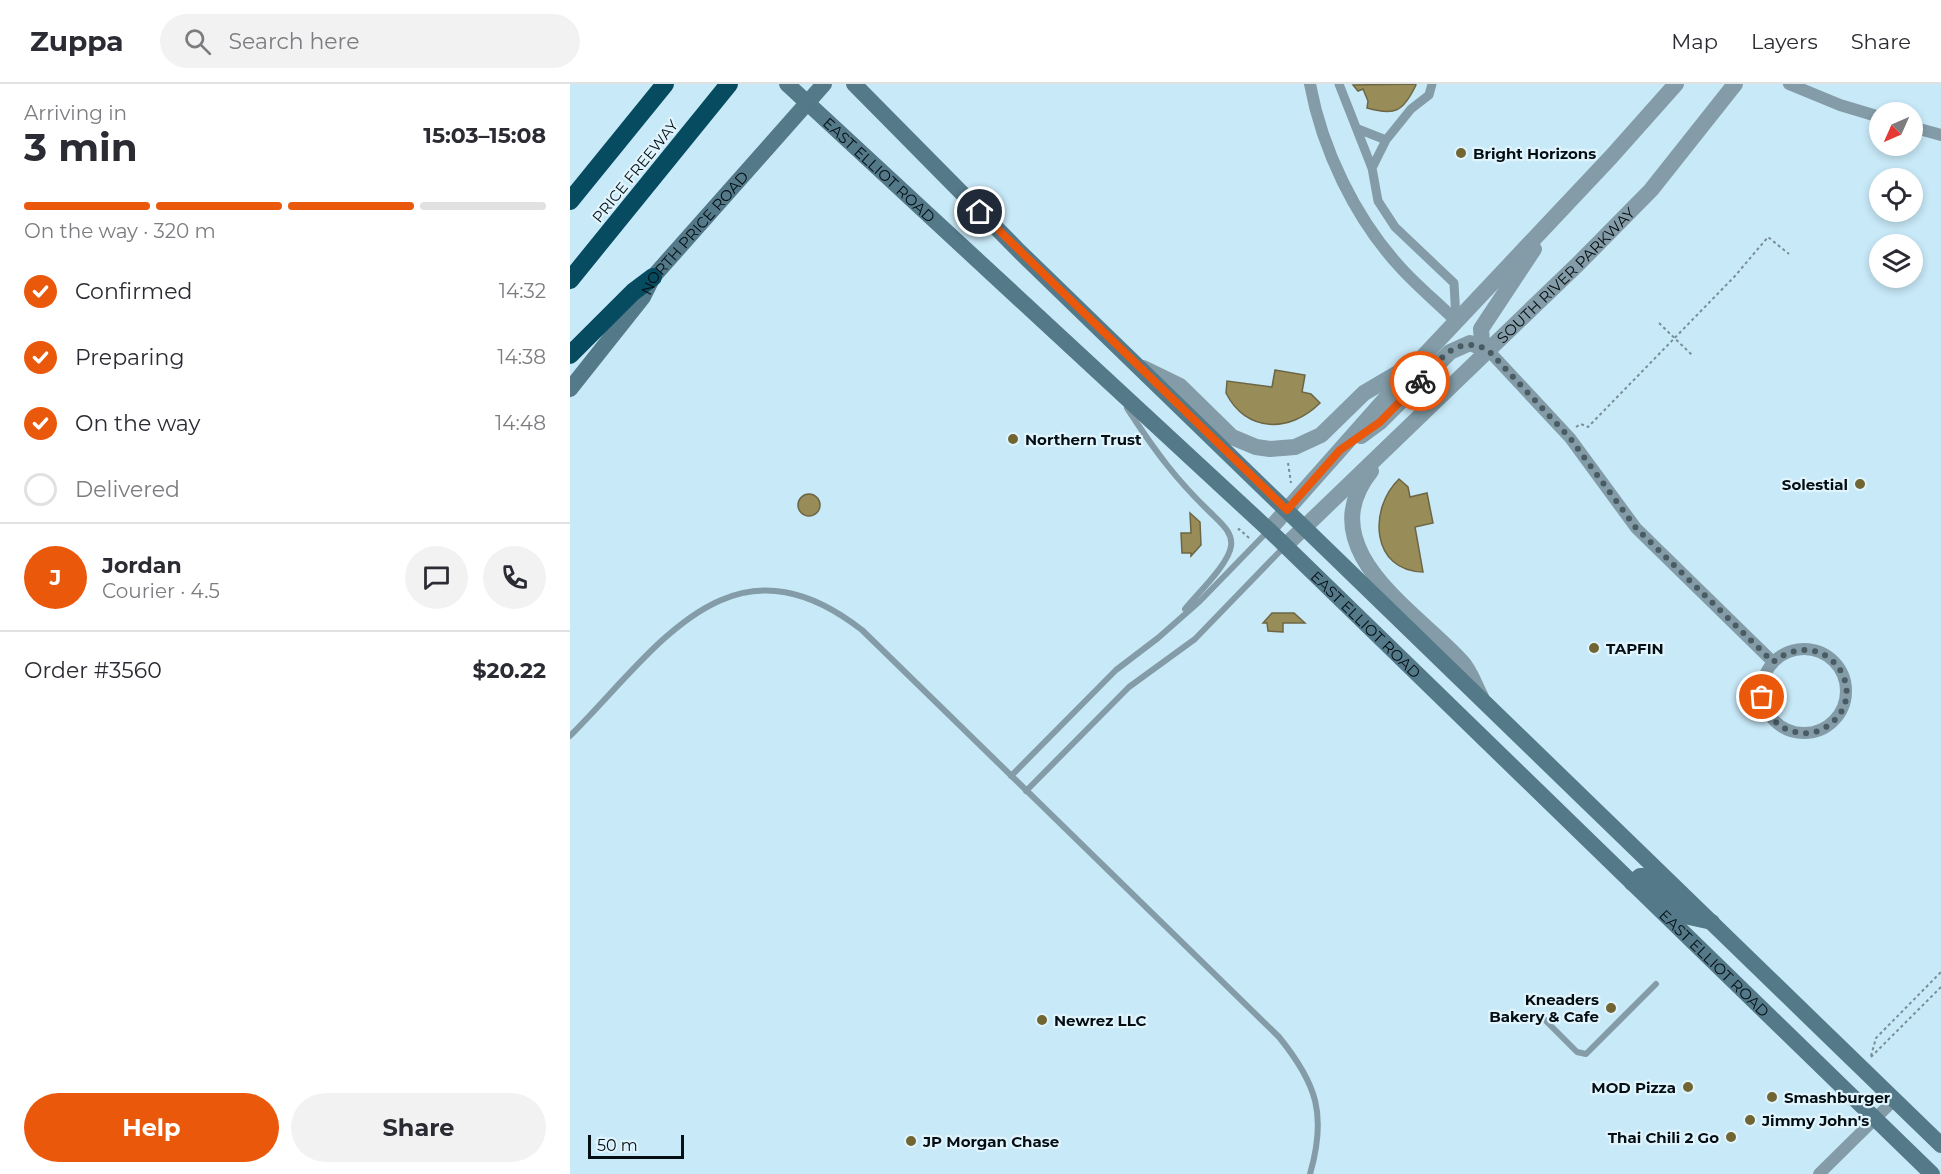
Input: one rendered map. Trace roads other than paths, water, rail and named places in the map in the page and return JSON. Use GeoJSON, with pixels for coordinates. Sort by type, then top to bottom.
{"type":"FeatureCollection","features":[{"type":"Feature","properties":{"kind":"highway","name":"PRICE FREEWAY"},"geometry":{"type":"LineString","coordinates":[[570,201],[665,84]]}},
{"type":"Feature","properties":{"kind":"highway","name":"PRICE FREEWAY"},"geometry":{"type":"LineString","coordinates":[[570,280],[729,84]]}},
{"type":"Feature","properties":{"kind":"highway"},"geometry":{"type":"LineString","coordinates":[[570,355],[633,292],[653,277]]}},
{"type":"Feature","properties":{"kind":"main road","name":"NORTH PRICE ROAD"},"geometry":{"type":"LineString","coordinates":[[570,389],[643,297],[653,277],[824,84]]}},
{"type":"Feature","properties":{"kind":"main road","name":"EAST ELLIOT ROAD"},"geometry":{"type":"LineString","coordinates":[[854,84],[993,225],[1941,1144]]}},
{"type":"Feature","properties":{"kind":"main road","name":"EAST ELLIOT ROAD"},"geometry":{"type":"LineString","coordinates":[[788,85],[1269,530],[1932,1174]]}},
{"type":"Feature","properties":{"kind":"main road"},"geometry":{"type":"LineString","coordinates":[[1632,883],[1640,876],[1647,876],[1689,917],[1713,922]]}},
{"type":"Feature","properties":{"kind":"street"},"geometry":{"type":"LineString","coordinates":[[1310,84],[1333,157],[1356,207],[1400,268],[1456,321]]}},
{"type":"Feature","properties":{"kind":"street"},"geometry":{"type":"LineString","coordinates":[[1339,84],[1372,168],[1378,201],[1395,227],[1454,283],[1456,321]]}},
{"type":"Feature","properties":{"kind":"street"},"geometry":{"type":"LineString","coordinates":[[1372,168],[1386,140],[1411,109],[1429,94],[1432,84]]}},
{"type":"Feature","properties":{"kind":"street"},"geometry":{"type":"LineString","coordinates":[[1269,530],[1417,363],[1550,223],[1676,84]]}},
{"type":"Feature","properties":{"kind":"street","name":"SOUTH RIVER PARKWAY"},"geometry":{"type":"LineString","coordinates":[[1285,546],[1651,189],[1735,84]]}},
{"type":"Feature","properties":{"kind":"street"},"geometry":{"type":"LineString","coordinates":[[1789,84],[1840,105],[1869,114]]}},
{"type":"Feature","properties":{"kind":"street"},"geometry":{"type":"LineString","coordinates":[[1358,129],[1386,140]]}},
{"type":"Feature","properties":{"kind":"street"},"geometry":{"type":"LineString","coordinates":[[1923,130],[1941,135]]}},
{"type":"Feature","properties":{"kind":"street"},"geometry":{"type":"LineString","coordinates":[[1550,223],[1481,329],[1482,342],[1570,438],[1636,528],[1773,662]]}},
{"type":"Feature","properties":{"kind":"street"},"geometry":{"type":"LineString","coordinates":[[1340,450],[1380,422],[1450,352],[1470,343],[1488,350]]}},
{"type":"Feature","properties":{"kind":"street"},"geometry":{"type":"LineString","coordinates":[[1137,365],[1180,386],[1232,437],[1256,447],[1270,449],[1295,447],[1321,435],[1364,393],[1417,363]]}},
{"type":"Feature","properties":{"kind":"street"},"geometry":{"type":"LineString","coordinates":[[1403,432],[1363,483],[1356,504],[1354,542],[1366,566],[1463,663],[1481,698]]}},
{"type":"Feature","properties":{"kind":"street"},"geometry":{"type":"LineString","coordinates":[[1800,649],[1819,651],[1830,657],[1844,678],[1847,690],[1843,708],[1832,723],[1822,730],[1799,733],[1789,731],[1772,719],[1766,708],[1762,690],[1766,672],[1773,662],[1783,655],[1800,649]]}},
{"type":"Feature","properties":{"kind":"street"},"geometry":{"type":"LineString","coordinates":[[1819,1174],[1894,1099]]}},
{"type":"Feature","properties":{"kind":"lane"},"geometry":{"type":"LineString","coordinates":[[1011,776],[1116,670],[1158,638],[1175,621],[1222,565],[1231,547],[1230,539],[1222,523],[1173,475],[1117,391]]}},
{"type":"Feature","properties":{"kind":"lane"},"geometry":{"type":"LineString","coordinates":[[1175,621],[1200,601],[1269,530]]}},
{"type":"Feature","properties":{"kind":"lane"},"geometry":{"type":"LineString","coordinates":[[1026,791],[1129,687],[1195,639],[1285,546]]}},
{"type":"Feature","properties":{"kind":"lane"},"geometry":{"type":"LineString","coordinates":[[570,736],[672,631],[700,609],[729,596],[769,589],[798,594],[835,608],[862,630],[1279,1038],[1301,1064],[1311,1085],[1320,1122],[1316,1154],[1310,1174]]}},
{"type":"Feature","properties":{"kind":"lane"},"geometry":{"type":"LineString","coordinates":[[1543,1018],[1577,1052],[1586,1054],[1656,984]]}},
{"type":"Feature","properties":{"kind":"place","name":"Bright Horizons"},"geometry":{"type":"Point","coordinates":[1461,153]}},
{"type":"Feature","properties":{"kind":"place","name":"Northern Trust"},"geometry":{"type":"Point","coordinates":[1013,439]}},
{"type":"Feature","properties":{"kind":"place","name":"Solestial"},"geometry":{"type":"Point","coordinates":[1860,484]}},
{"type":"Feature","properties":{"kind":"place","name":"TAPFIN"},"geometry":{"type":"Point","coordinates":[1594,648]}},
{"type":"Feature","properties":{"kind":"place","name":"Kneaders Bakery & Cafe"},"geometry":{"type":"Point","coordinates":[1611,1008]}},
{"type":"Feature","properties":{"kind":"place","name":"Newrez LLC"},"geometry":{"type":"Point","coordinates":[1042,1020]}},
{"type":"Feature","properties":{"kind":"place","name":"MOD Pizza"},"geometry":{"type":"Point","coordinates":[1688,1087]}},
{"type":"Feature","properties":{"kind":"place","name":"Smashburger"},"geometry":{"type":"Point","coordinates":[1772,1097]}},
{"type":"Feature","properties":{"kind":"place","name":"Jimmy John's"},"geometry":{"type":"Point","coordinates":[1750,1120]}},
{"type":"Feature","properties":{"kind":"place","name":"Thai Chili 2 Go"},"geometry":{"type":"Point","coordinates":[1731,1137]}},
{"type":"Feature","properties":{"kind":"place","name":"JP Morgan Chase"},"geometry":{"type":"Point","coordinates":[911,1141]}}]}
